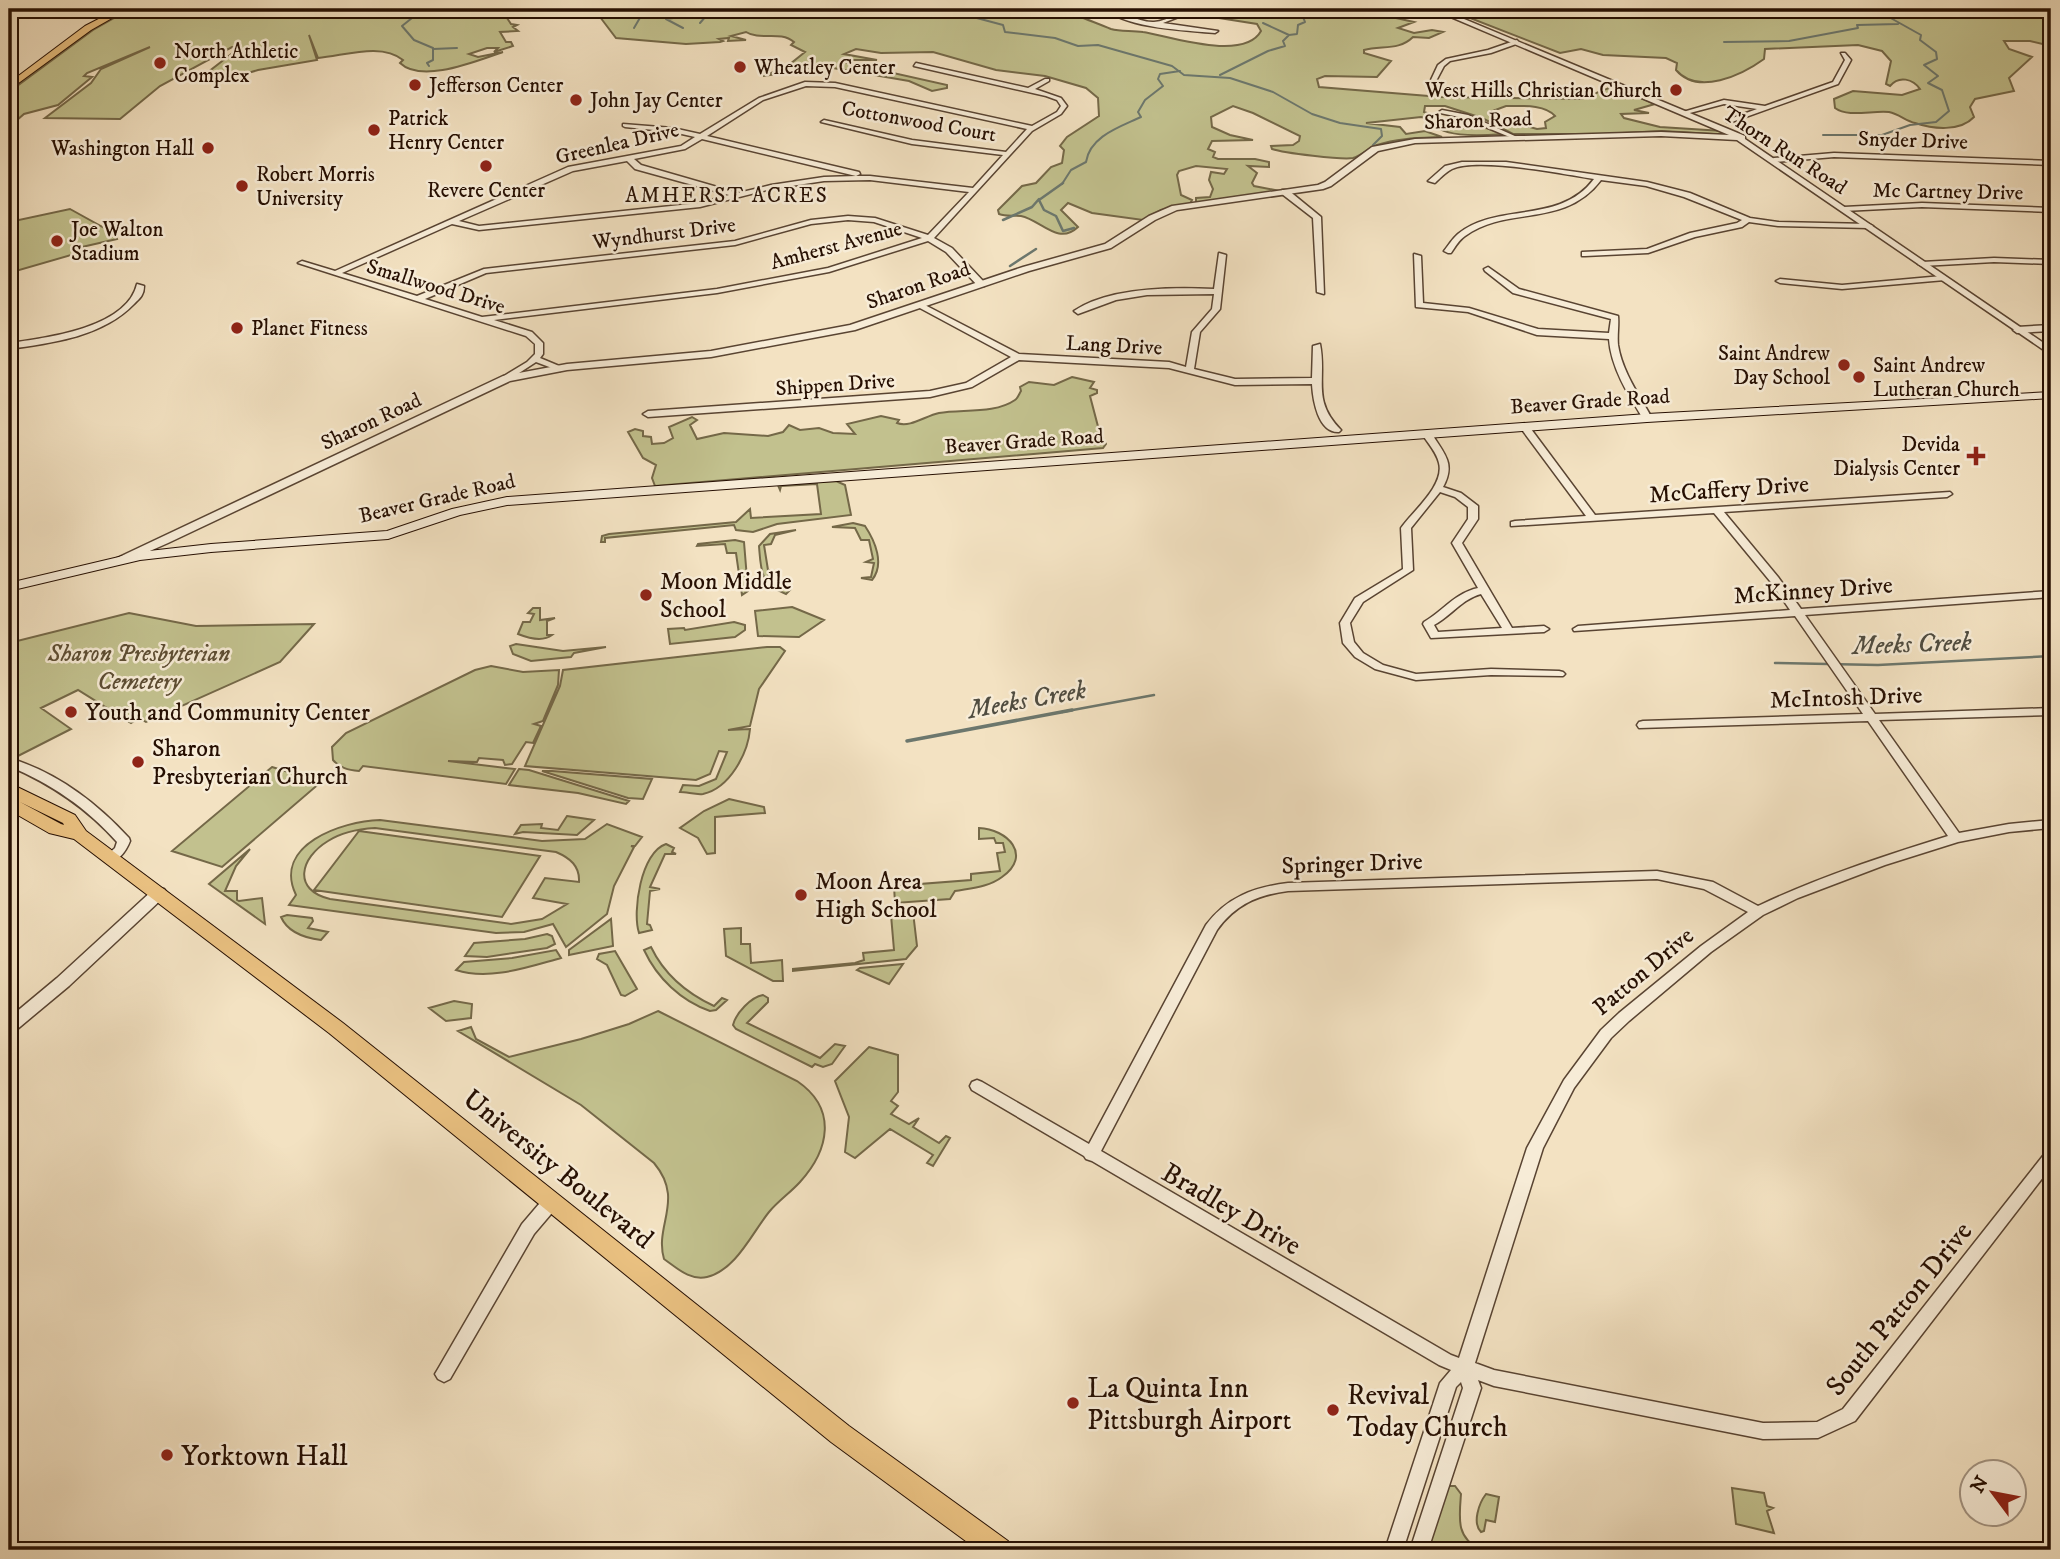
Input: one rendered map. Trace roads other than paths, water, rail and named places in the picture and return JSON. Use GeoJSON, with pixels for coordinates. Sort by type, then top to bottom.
{"type":"FeatureCollection","features":[{"type":"Feature","properties":{"kind":"main road"},"geometry":{"type":"LineString","coordinates":[[9,84],[79,30],[117,9]]}},
{"type":"Feature","properties":{"kind":"main road"},"geometry":{"type":"LineString","coordinates":[[9,84],[89,27],[124,9]]}},
{"type":"Feature","properties":{"kind":"main road","name":"Beaver Grade Road"},"geometry":{"type":"LineString","coordinates":[[9,587],[121,559],[211,548],[388,535],[457,512],[507,501],[1338,435],[1427,433],[2051,395]]}},
{"type":"Feature","properties":{"kind":"main road","name":"University Boulevard"},"geometry":{"type":"LineString","coordinates":[[9,789],[69,820],[80,835],[336,1028],[840,1434],[999,1550]]}},
{"type":"Feature","properties":{"kind":"main road","name":"University Boulevard"},"geometry":{"type":"LineString","coordinates":[[9,803],[55,829],[80,835]]}},
{"type":"Feature","properties":{"kind":"street"},"geometry":{"type":"LineString","coordinates":[[1107,9],[1123,16],[1158,24],[1215,31]]}},
{"type":"Feature","properties":{"kind":"street"},"geometry":{"type":"LineString","coordinates":[[1158,24],[1196,9]]}},
{"type":"Feature","properties":{"kind":"street","name":"Thorn Run Road"},"geometry":{"type":"LineString","coordinates":[[1436,9],[1686,112],[1742,138],[2051,352]]}},
{"type":"Feature","properties":{"kind":"street"},"geometry":{"type":"LineString","coordinates":[[1433,82],[1441,65],[1448,60],[1485,53],[1517,42]]}},
{"type":"Feature","properties":{"kind":"street"},"geometry":{"type":"LineString","coordinates":[[1729,121],[1836,83],[1848,60],[1843,54]]}},
{"type":"Feature","properties":{"kind":"street","name":"Amherst Avenue"},"geometry":{"type":"LineString","coordinates":[[483,319],[697,294],[797,276],[835,268],[929,238],[1033,128],[1059,113],[1064,106],[1052,95],[916,65]]}},
{"type":"Feature","properties":{"kind":"street"},"geometry":{"type":"LineString","coordinates":[[1030,89],[1047,80]]}},
{"type":"Feature","properties":{"kind":"street","name":"Greenlea Drive"},"geometry":{"type":"LineString","coordinates":[[336,273],[571,169],[679,149],[758,101],[796,87],[816,83],[831,84],[1033,128]]}},
{"type":"Feature","properties":{"kind":"street"},"geometry":{"type":"LineString","coordinates":[[1686,112],[1724,102],[1766,108]]}},
{"type":"Feature","properties":{"kind":"street"},"geometry":{"type":"LineString","coordinates":[[1442,112],[1466,116],[1514,137]]}},
{"type":"Feature","properties":{"kind":"street","name":"Cottonwood Court"},"geometry":{"type":"LineString","coordinates":[[824,122],[912,142],[1008,154]]}},
{"type":"Feature","properties":{"kind":"street"},"geometry":{"type":"LineString","coordinates":[[625,125],[673,130],[870,178]]}},
{"type":"Feature","properties":{"kind":"street","name":"Sharon Road"},"geometry":{"type":"LineString","coordinates":[[121,559],[507,378],[560,368],[711,354],[810,338],[852,328],[981,284],[1108,246],[1169,210],[1328,184],[1364,156],[1389,144],[1514,137],[1589,138],[1661,134],[1742,138]]}},
{"type":"Feature","properties":{"kind":"street","name":"Snyder Drive"},"geometry":{"type":"LineString","coordinates":[[1774,160],[1834,155],[2051,163]]}},
{"type":"Feature","properties":{"kind":"street"},"geometry":{"type":"LineString","coordinates":[[628,158],[633,165],[642,169],[736,195]]}},
{"type":"Feature","properties":{"kind":"street"},"geometry":{"type":"LineString","coordinates":[[1432,181],[1452,166],[1479,162],[1600,176],[1665,188],[1748,220],[1786,224],[1869,226]]}},
{"type":"Feature","properties":{"kind":"street"},"geometry":{"type":"LineString","coordinates":[[831,179],[833,168]]}},
{"type":"Feature","properties":{"kind":"street"},"geometry":{"type":"LineString","coordinates":[[1448,251],[1455,239],[1469,229],[1561,205],[1587,193],[1600,176]]}},
{"type":"Feature","properties":{"kind":"street"},"geometry":{"type":"LineString","coordinates":[[451,222],[484,228],[700,205],[779,185],[831,179],[870,178],[975,190]]}},
{"type":"Feature","properties":{"kind":"street"},"geometry":{"type":"LineString","coordinates":[[1285,192],[1317,217],[1321,292]]}},
{"type":"Feature","properties":{"kind":"street","name":"Mc Cartney Drive"},"geometry":{"type":"LineString","coordinates":[[1844,209],[1922,205],[2051,210]]}},
{"type":"Feature","properties":{"kind":"street","name":"Wyndhurst Drive"},"geometry":{"type":"LineString","coordinates":[[418,299],[484,271],[735,243],[832,219],[875,220],[916,231],[949,250],[981,284]]}},
{"type":"Feature","properties":{"kind":"street"},"geometry":{"type":"LineString","coordinates":[[1585,254],[1648,251],[1693,234],[1739,225],[1748,220]]}},
{"type":"Feature","properties":{"kind":"street"},"geometry":{"type":"LineString","coordinates":[[1190,369],[1194,336],[1214,312],[1219,292],[1222,255]]}},
{"type":"Feature","properties":{"kind":"street"},"geometry":{"type":"LineString","coordinates":[[1416,256],[1419,305],[1469,310],[1537,332],[1610,337]]}},
{"type":"Feature","properties":{"kind":"street"},"geometry":{"type":"LineString","coordinates":[[1922,264],[1994,260],[2051,262]]}},
{"type":"Feature","properties":{"kind":"street","name":"Smallwood Drive"},"geometry":{"type":"LineString","coordinates":[[302,263],[529,334],[539,343],[540,351],[536,359]]}},
{"type":"Feature","properties":{"kind":"street"},"geometry":{"type":"LineString","coordinates":[[1488,269],[1516,291],[1615,318],[1610,337],[1617,362],[1647,418]]}},
{"type":"Feature","properties":{"kind":"street"},"geometry":{"type":"LineString","coordinates":[[1780,281],[1842,287],[1942,278]]}},
{"type":"Feature","properties":{"kind":"street"},"geometry":{"type":"LineString","coordinates":[[9,346],[98,326],[114,319],[142,290],[140,286]]}},
{"type":"Feature","properties":{"kind":"street"},"geometry":{"type":"LineString","coordinates":[[1078,310],[1118,295],[1145,290],[1219,292]]}},
{"type":"Feature","properties":{"kind":"street","name":"Lang Drive"},"geometry":{"type":"LineString","coordinates":[[921,305],[1017,357],[1157,364],[1190,369],[1235,383],[1316,381]]}},
{"type":"Feature","properties":{"kind":"street"},"geometry":{"type":"LineString","coordinates":[[517,330],[518,321],[532,314]]}},
{"type":"Feature","properties":{"kind":"street"},"geometry":{"type":"LineString","coordinates":[[2017,330],[2051,328]]}},
{"type":"Feature","properties":{"kind":"street"},"geometry":{"type":"LineString","coordinates":[[1317,346],[1316,381],[1321,405],[1326,420],[1338,435]]}},
{"type":"Feature","properties":{"kind":"street","name":"Shippen Drive"},"geometry":{"type":"LineString","coordinates":[[648,414],[930,394],[977,381],[1017,357]]}},
{"type":"Feature","properties":{"kind":"street"},"geometry":{"type":"LineString","coordinates":[[507,378],[536,359],[560,368]]}},
{"type":"Feature","properties":{"kind":"street"},"geometry":{"type":"LineString","coordinates":[[1525,427],[1593,519]]}},
{"type":"Feature","properties":{"kind":"street"},"geometry":{"type":"LineString","coordinates":[[1427,433],[1445,464],[1437,488],[1406,528],[1407,572],[1362,598],[1345,620],[1346,637],[1351,647],[1374,664],[1416,677],[1491,672],[1559,674]]}},
{"type":"Feature","properties":{"kind":"street"},"geometry":{"type":"LineString","coordinates":[[1437,488],[1464,497],[1473,506],[1473,519],[1457,543],[1509,631]]}},
{"type":"Feature","properties":{"kind":"street","name":"McCaffery Drive"},"geometry":{"type":"LineString","coordinates":[[1515,524],[1947,494]]}},
{"type":"Feature","properties":{"kind":"street"},"geometry":{"type":"LineString","coordinates":[[1718,511],[1774,579],[1956,838]]}},
{"type":"Feature","properties":{"kind":"street"},"geometry":{"type":"LineString","coordinates":[[1484,590],[1466,593],[1449,611],[1428,624],[1435,636],[1544,629]]}},
{"type":"Feature","properties":{"kind":"street","name":"McKinney Drive"},"geometry":{"type":"LineString","coordinates":[[1578,629],[2051,594]]}},
{"type":"Feature","properties":{"kind":"street","name":"McIntosh Drive"},"geometry":{"type":"LineString","coordinates":[[1643,725],[2051,710]]}},
{"type":"Feature","properties":{"kind":"street"},"geometry":{"type":"LineString","coordinates":[[9,762],[62,785],[100,816],[124,841],[120,850],[111,857]]}},
{"type":"Feature","properties":{"kind":"street","name":"Patton Drive"},"geometry":{"type":"LineString","coordinates":[[1394,1550],[1449,1383],[1465,1367],[1526,1169],[1569,1084],[1606,1034],[1706,949],[1758,912],[1824,882],[1956,838],[2009,828],[2051,824]]}},
{"type":"Feature","properties":{"kind":"street","name":"Springer Drive"},"geometry":{"type":"LineString","coordinates":[[1091,1155],[1211,928],[1231,905],[1256,892],[1288,887],[1657,875],[1708,885],[1758,912]]}},
{"type":"Feature","properties":{"kind":"street"},"geometry":{"type":"LineString","coordinates":[[9,1027],[76,971],[159,893]]}},
{"type":"Feature","properties":{"kind":"street","name":"Bradley Drive"},"geometry":{"type":"LineString","coordinates":[[977,1086],[1430,1353],[1465,1367]]}},
{"type":"Feature","properties":{"kind":"street","name":"South Patton Drive"},"geometry":{"type":"LineString","coordinates":[[1465,1367],[1494,1378],[1763,1431],[1801,1432],[1830,1426],[1849,1415],[1868,1393],[2051,1156]]}},
{"type":"Feature","properties":{"kind":"street"},"geometry":{"type":"LineString","coordinates":[[444,1374],[528,1229],[551,1202]]}},
{"type":"Feature","properties":{"kind":"street","name":"Patton Drive"},"geometry":{"type":"LineString","coordinates":[[1419,1550],[1472,1388],[1465,1367]]}},
{"type":"Feature","properties":{"kind":"waterway"},"geometry":{"type":"LineString","coordinates":[[423,9],[424,11],[410,15],[412,18],[402,26],[414,40],[433,49]]}},
{"type":"Feature","properties":{"kind":"waterway"},"geometry":{"type":"LineString","coordinates":[[634,28],[641,16],[649,15],[651,9]]}},
{"type":"Feature","properties":{"kind":"waterway"},"geometry":{"type":"LineString","coordinates":[[683,28],[666,19],[696,15],[704,11],[690,9]]}},
{"type":"Feature","properties":{"kind":"waterway"},"geometry":{"type":"LineString","coordinates":[[700,23],[712,9]]}},
{"type":"Feature","properties":{"kind":"waterway"},"geometry":{"type":"LineString","coordinates":[[958,9],[973,17],[1003,25],[1005,32],[1055,38],[1078,46],[1098,45],[1172,66],[1179,71]]}},
{"type":"Feature","properties":{"kind":"waterway"},"geometry":{"type":"LineString","coordinates":[[1289,35],[1297,34],[1298,25],[1305,22],[1303,17],[1313,9]]}},
{"type":"Feature","properties":{"kind":"waterway"},"geometry":{"type":"LineString","coordinates":[[1823,135],[1882,135],[1910,125],[1936,122],[1949,111],[1942,90],[1928,83],[1938,76],[1924,65],[1937,59],[1936,52],[1920,40],[1921,35],[1887,16],[1904,9]]}},
{"type":"Feature","properties":{"kind":"waterway"},"geometry":{"type":"LineString","coordinates":[[1263,23],[1289,35]]}},
{"type":"Feature","properties":{"kind":"waterway"},"geometry":{"type":"LineString","coordinates":[[1724,42],[1789,41],[1858,28],[1857,25],[1898,24]]}},
{"type":"Feature","properties":{"kind":"waterway"},"geometry":{"type":"LineString","coordinates":[[1220,75],[1268,51],[1285,46],[1283,41],[1289,35]]}},
{"type":"Feature","properties":{"kind":"waterway"},"geometry":{"type":"LineString","coordinates":[[433,49],[457,48]]}},
{"type":"Feature","properties":{"kind":"waterway"},"geometry":{"type":"LineString","coordinates":[[429,66],[427,63],[433,60],[433,49]]}},
{"type":"Feature","properties":{"kind":"waterway"},"geometry":{"type":"LineString","coordinates":[[1062,183],[1071,170],[1086,162],[1093,145],[1100,139],[1141,117],[1138,112],[1145,100],[1163,86],[1158,79],[1160,74],[1179,71]]}},
{"type":"Feature","properties":{"kind":"waterway"},"geometry":{"type":"LineString","coordinates":[[1179,71],[1184,75],[1230,78],[1273,92],[1312,114],[1340,123],[1381,129],[1382,136],[1373,145]]}},
{"type":"Feature","properties":{"kind":"waterway"},"geometry":{"type":"LineString","coordinates":[[1062,183],[1039,200],[1044,210],[1056,216],[1063,231],[1074,228]]}},
{"type":"Feature","properties":{"kind":"waterway"},"geometry":{"type":"LineString","coordinates":[[1003,220],[1032,207],[1039,199]]}},
{"type":"Feature","properties":{"kind":"waterway"},"geometry":{"type":"LineString","coordinates":[[1010,266],[1036,249]]}},
{"type":"Feature","properties":{"kind":"waterway","name":"Meeks Creek"},"geometry":{"type":"LineString","coordinates":[[1775,663],[1878,665],[2051,656]]}},
{"type":"Feature","properties":{"kind":"waterway","name":"Meeks Creek"},"geometry":{"type":"LineString","coordinates":[[1062,712],[1154,695]]}},
{"type":"Feature","properties":{"kind":"waterway","name":"Meeks Creek"},"geometry":{"type":"LineString","coordinates":[[907,741],[1072,710]]}},
{"type":"Feature","properties":{"kind":"place","name":"North Athletic Complex"},"geometry":{"type":"Point","coordinates":[160,63]}},
{"type":"Feature","properties":{"kind":"place","name":"Wheatley Center"},"geometry":{"type":"Point","coordinates":[740,67]}},
{"type":"Feature","properties":{"kind":"place","name":"Jefferson Center"},"geometry":{"type":"Point","coordinates":[415,85]}},
{"type":"Feature","properties":{"kind":"place","name":"West Hills Christian Church"},"geometry":{"type":"Point","coordinates":[1676,90]}},
{"type":"Feature","properties":{"kind":"place","name":"John Jay Center"},"geometry":{"type":"Point","coordinates":[576,100]}},
{"type":"Feature","properties":{"kind":"place","name":"Patrick Henry Center"},"geometry":{"type":"Point","coordinates":[374,130]}},
{"type":"Feature","properties":{"kind":"place","name":"Washington Hall"},"geometry":{"type":"Point","coordinates":[208,148]}},
{"type":"Feature","properties":{"kind":"place","name":"Revere Center"},"geometry":{"type":"Point","coordinates":[486,166]}},
{"type":"Feature","properties":{"kind":"place","name":"Robert Morris University"},"geometry":{"type":"Point","coordinates":[242,186]}},
{"type":"Feature","properties":{"kind":"place","name":"Joe Walton Stadium"},"geometry":{"type":"Point","coordinates":[57,241]}},
{"type":"Feature","properties":{"kind":"place","name":"Planet Fitness"},"geometry":{"type":"Point","coordinates":[237,328]}},
{"type":"Feature","properties":{"kind":"place","name":"Saint Andrew Day School"},"geometry":{"type":"Point","coordinates":[1844,365]}},
{"type":"Feature","properties":{"kind":"place","name":"Saint Andrew Lutheran Church"},"geometry":{"type":"Point","coordinates":[1859,377]}},
{"type":"Feature","properties":{"kind":"place","name":"Devida Dialysis Center"},"geometry":{"type":"Point","coordinates":[1976,456]}},
{"type":"Feature","properties":{"kind":"place","name":"Moon Middle School"},"geometry":{"type":"Point","coordinates":[646,595]}},
{"type":"Feature","properties":{"kind":"place","name":"Youth and Community Center"},"geometry":{"type":"Point","coordinates":[71,712]}},
{"type":"Feature","properties":{"kind":"place","name":"Sharon Presbyterian Church"},"geometry":{"type":"Point","coordinates":[138,762]}},
{"type":"Feature","properties":{"kind":"place","name":"Moon Area High School"},"geometry":{"type":"Point","coordinates":[801,895]}},
{"type":"Feature","properties":{"kind":"place","name":"La Quinta Inn Pittsburgh Airport"},"geometry":{"type":"Point","coordinates":[1073,1403]}},
{"type":"Feature","properties":{"kind":"place","name":"Revival Today Church"},"geometry":{"type":"Point","coordinates":[1333,1410]}},
{"type":"Feature","properties":{"kind":"place","name":"Yorktown Hall"},"geometry":{"type":"Point","coordinates":[167,1455]}},
{"type":"Feature","properties":{"kind":"district","name":"AMHERST ACRES"},"geometry":{"type":"Point","coordinates":[727,195]}},
{"type":"Feature","properties":{"kind":"park label","name":"Sharon Presbyterian Cemetery"},"geometry":{"type":"Point","coordinates":[139,667]}}]}
